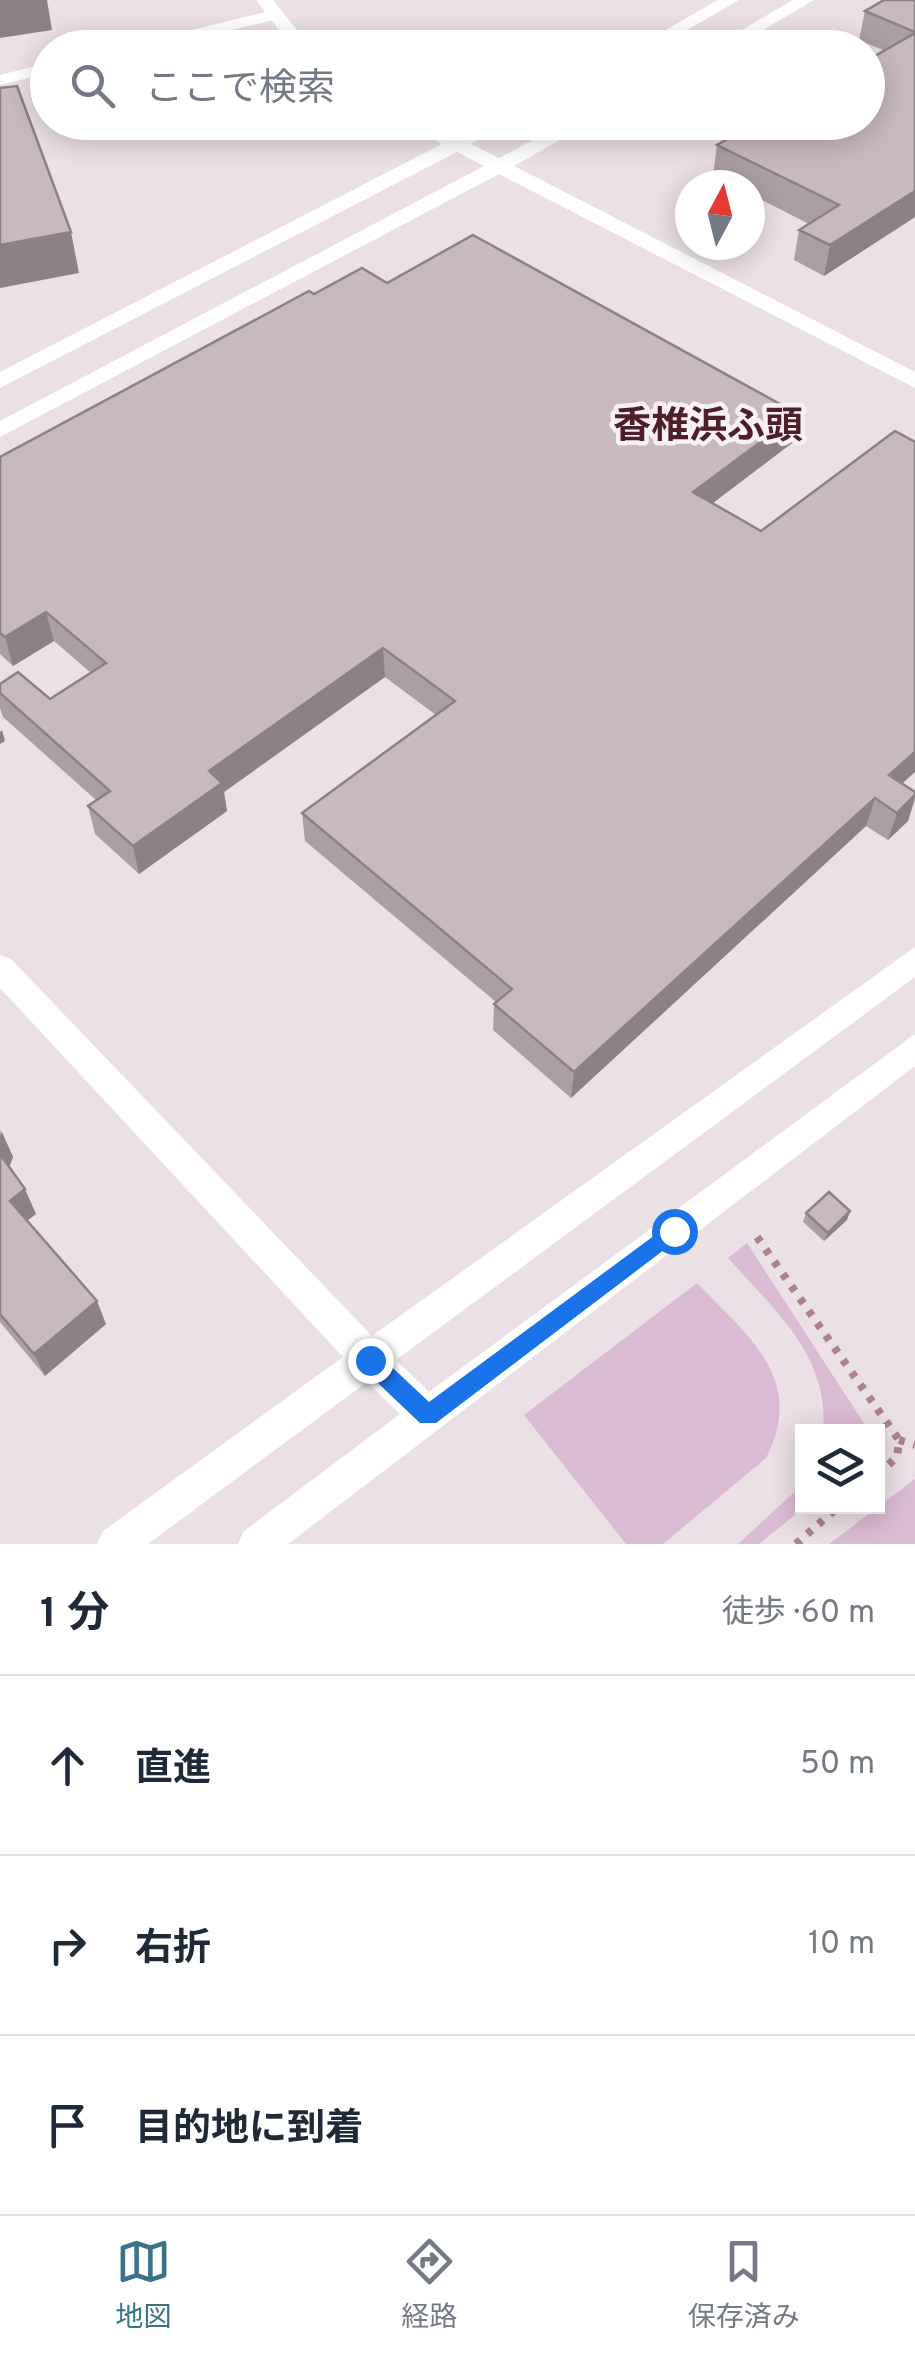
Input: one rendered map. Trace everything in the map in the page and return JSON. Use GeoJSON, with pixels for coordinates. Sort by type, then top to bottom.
{"type":"FeatureCollection","features":[{"type":"Feature","properties":{"kind":"street"},"geometry":{"type":"LineString","coordinates":[[675,30],[731,0]]}},
{"type":"Feature","properties":{"kind":"street"},"geometry":{"type":"LineString","coordinates":[[752,30],[806,0]]}},
{"type":"Feature","properties":{"kind":"street"},"geometry":{"type":"LineString","coordinates":[[189,30],[268,7],[288,30]]}},
{"type":"Feature","properties":{"kind":"street"},"geometry":{"type":"LineString","coordinates":[[0,80],[30,72]]}},
{"type":"Feature","properties":{"kind":"street"},"geometry":{"type":"LineString","coordinates":[[449,140],[915,381]]}},
{"type":"Feature","properties":{"kind":"street"},"geometry":{"type":"LineString","coordinates":[[0,381],[465,140]]}},
{"type":"Feature","properties":{"kind":"street"},"geometry":{"type":"LineString","coordinates":[[0,430],[549,140]]}},
{"type":"Feature","properties":{"kind":"street"},"geometry":{"type":"LineString","coordinates":[[116,1544],[915,960]]}},
{"type":"Feature","properties":{"kind":"street"},"geometry":{"type":"LineString","coordinates":[[0,968],[370,1360],[428,1416]]}},
{"type":"Feature","properties":{"kind":"street"},"geometry":{"type":"LineString","coordinates":[[257,1544],[915,1048]]}},
{"type":"Feature","properties":{"kind":"path"},"geometry":{"type":"LineString","coordinates":[[757,1238],[899,1440],[915,1445]]}},
{"type":"Feature","properties":{"kind":"path"},"geometry":{"type":"LineString","coordinates":[[885,1468],[897,1457],[899,1440]]}},
{"type":"Feature","properties":{"kind":"path"},"geometry":{"type":"LineString","coordinates":[[796,1544],[831,1514]]}},
{"type":"Feature","properties":{"kind":"shaded area"},"geometry":{"type":"Polygon","coordinates":[[[747,1243],[864,1424],[823,1424],[818,1380],[808,1357],[780,1316],[728,1258],[747,1243]]]}},
{"type":"Feature","properties":{"kind":"shaded area"},"geometry":{"type":"Polygon","coordinates":[[[697,1283],[766,1360],[780,1405],[777,1430],[766,1458],[663,1544],[626,1544],[524,1415],[697,1283]]]}},
{"type":"Feature","properties":{"kind":"shaded area"},"geometry":{"type":"Polygon","coordinates":[[[915,1479],[915,1544],[829,1544],[869,1514],[885,1514],[885,1502],[915,1479]]]}},
{"type":"Feature","properties":{"kind":"shaded area"},"geometry":{"type":"Polygon","coordinates":[[[795,1491],[796,1514],[759,1544],[738,1544],[795,1491]]]}},
{"type":"Feature","properties":{"kind":"building"},"geometry":{"type":"Polygon","coordinates":[[[884,0],[915,0],[915,32],[865,11],[884,0]]]}},
{"type":"Feature","properties":{"kind":"building"},"geometry":{"type":"Polygon","coordinates":[[[915,33],[915,191],[830,245],[799,230],[839,205],[717,145],[726,140],[885,140],[885,50],[915,33]]]}},
{"type":"Feature","properties":{"kind":"building"},"geometry":{"type":"Polygon","coordinates":[[[17,86],[30,121],[30,140],[37,140],[71,232],[0,245],[0,88],[17,86]]]}},
{"type":"Feature","properties":{"kind":"building"},"geometry":{"type":"Polygon","coordinates":[[[473,235],[798,414],[693,492],[761,531],[895,431],[915,442],[915,752],[889,775],[915,795],[897,813],[875,798],[574,1072],[494,1004],[512,989],[302,813],[455,701],[383,648],[209,771],[222,783],[133,846],[88,806],[110,791],[0,693],[0,684],[18,672],[50,699],[106,663],[46,612],[5,637],[0,633],[0,457],[309,291],[314,294],[362,268],[387,283],[473,235]]]}},
{"type":"Feature","properties":{"kind":"building"},"geometry":{"type":"Polygon","coordinates":[[[0,1154],[25,1189],[10,1201],[97,1301],[34,1354],[0,1314],[0,1154]]]}},
{"type":"Feature","properties":{"kind":"building"},"geometry":{"type":"Polygon","coordinates":[[[829,1192],[850,1211],[828,1233],[806,1213],[829,1192]]]}},
{"type":"Feature","properties":{"kind":"district","name":"香椎浜ふ頭"},"geometry":{"type":"Point","coordinates":[708,428]}},
{"type":"Feature","properties":{"kind":"route"},"geometry":{"type":"LineString","coordinates":[[370,1360],[428,1416],[674,1231]]}}]}
